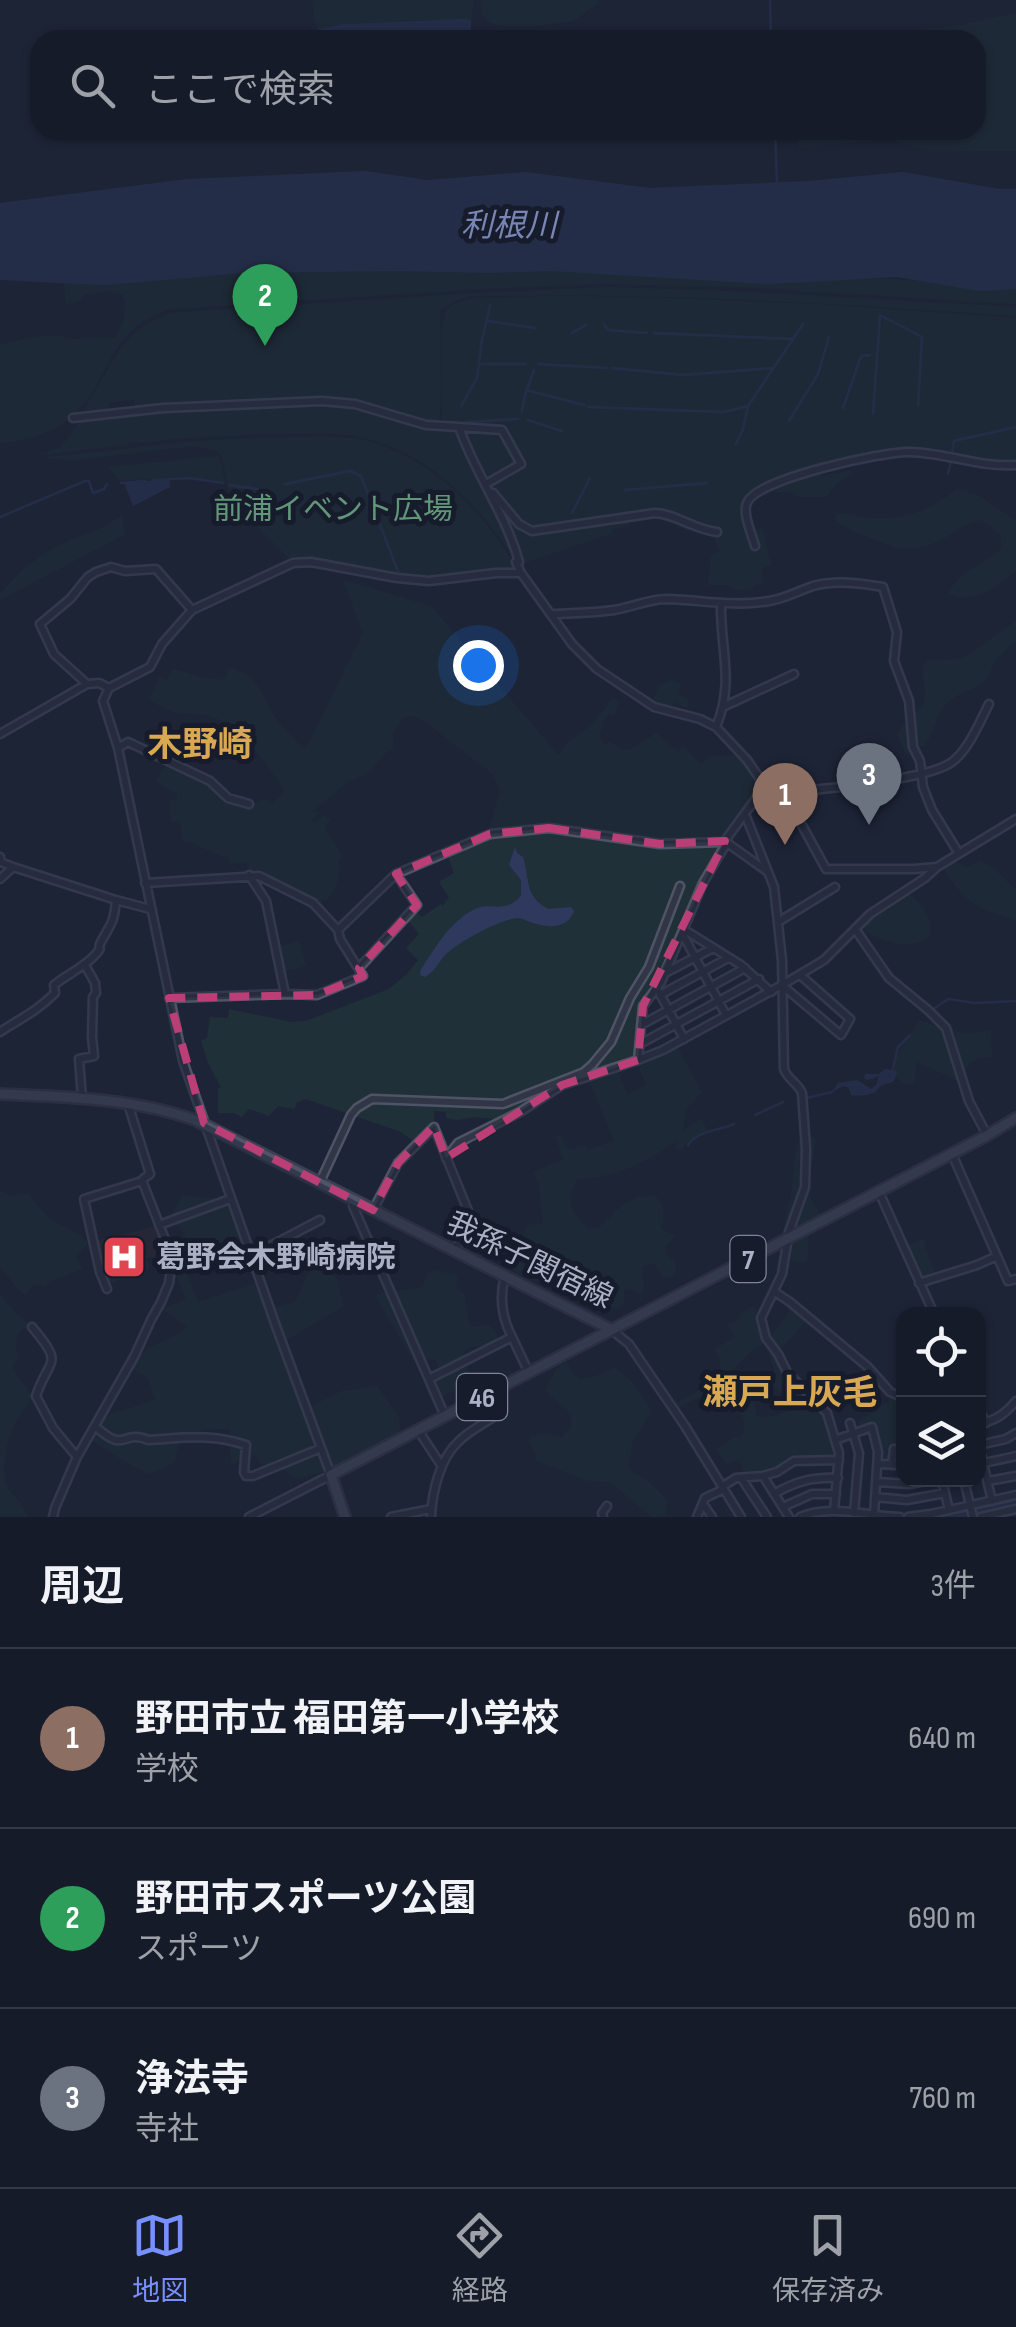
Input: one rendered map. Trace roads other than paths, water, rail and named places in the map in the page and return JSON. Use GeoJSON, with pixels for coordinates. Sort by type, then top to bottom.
{"type":"FeatureCollection","features":[{"type":"Feature","properties":{"kind":"main road","name":"我孫子関宿線"},"geometry":{"type":"LineString","coordinates":[[0,1094],[128,1104],[167,1111],[204,1124],[612,1330],[1016,1118]]}},
{"type":"Feature","properties":{"kind":"main road","name":"46"},"geometry":{"type":"LineString","coordinates":[[332,1475],[612,1330]]}},
{"type":"Feature","properties":{"kind":"main road"},"geometry":{"type":"LineString","coordinates":[[332,1475],[345,1517]]}},
{"type":"Feature","properties":{"kind":"street"},"geometry":{"type":"LineString","coordinates":[[72,418],[162,408],[322,401],[355,404],[426,426],[502,430],[521,464],[486,484]]}},
{"type":"Feature","properties":{"kind":"street"},"geometry":{"type":"LineString","coordinates":[[459,427],[468,452],[506,515],[519,568],[585,656],[645,702],[664,712],[700,719],[716,727],[763,788],[829,789],[943,767],[968,742],[989,704]]}},
{"type":"Feature","properties":{"kind":"street"},"geometry":{"type":"LineString","coordinates":[[755,546],[745,509],[749,499],[806,472],[908,452],[1016,464]]}},
{"type":"Feature","properties":{"kind":"street"},"geometry":{"type":"LineString","coordinates":[[506,515],[522,527],[536,531],[655,512],[717,532]]}},
{"type":"Feature","properties":{"kind":"street"},"geometry":{"type":"LineString","coordinates":[[249,1517],[332,1475],[183,1061],[118,748],[103,702],[109,688],[150,666],[162,644],[192,610],[293,564],[302,562],[429,581],[519,568]]}},
{"type":"Feature","properties":{"kind":"street"},"geometry":{"type":"LineString","coordinates":[[87,684],[54,654],[40,624],[70,599],[88,576],[112,567],[124,572],[156,569],[192,610]]}},
{"type":"Feature","properties":{"kind":"street"},"geometry":{"type":"LineString","coordinates":[[551,614],[628,608],[640,602],[667,599],[721,604],[769,601],[834,583],[883,587],[897,632],[894,661],[909,701],[913,747],[920,761],[926,799],[958,852]]}},
{"type":"Feature","properties":{"kind":"street"},"geometry":{"type":"LineString","coordinates":[[716,727],[724,707],[727,680],[720,631],[721,604]]}},
{"type":"Feature","properties":{"kind":"street"},"geometry":{"type":"LineString","coordinates":[[724,707],[794,674]]}},
{"type":"Feature","properties":{"kind":"street"},"geometry":{"type":"LineString","coordinates":[[0,734],[87,684],[99,683],[109,688]]}},
{"type":"Feature","properties":{"kind":"street"},"geometry":{"type":"LineString","coordinates":[[118,748],[128,742],[210,781],[228,798],[249,804]]}},
{"type":"Feature","properties":{"kind":"street"},"geometry":{"type":"LineString","coordinates":[[684,1040],[659,992],[702,883],[763,788]]}},
{"type":"Feature","properties":{"kind":"street"},"geometry":{"type":"LineString","coordinates":[[776,790],[792,809],[826,870],[937,867]]}},
{"type":"Feature","properties":{"kind":"street"},"geometry":{"type":"LineString","coordinates":[[745,814],[769,872],[778,922],[784,1069],[802,1094],[807,1163],[804,1187],[787,1239],[784,1267],[761,1318],[766,1338],[787,1372],[827,1413],[839,1460],[834,1511]]}},
{"type":"Feature","properties":{"kind":"street"},"geometry":{"type":"LineString","coordinates":[[446,1158],[458,1143],[520,1112],[562,1084],[638,1060],[684,1040],[771,992],[824,960],[870,914],[958,852],[1016,819]]}},
{"type":"Feature","properties":{"kind":"street"},"geometry":{"type":"LineString","coordinates":[[338,930],[396,874],[490,834],[519,830],[549,828],[674,844],[726,842],[769,872]]}},
{"type":"Feature","properties":{"kind":"street"},"geometry":{"type":"LineString","coordinates":[[0,857],[1,862],[150,908]]}},
{"type":"Feature","properties":{"kind":"street"},"geometry":{"type":"LineString","coordinates":[[0,879],[13,866]]}},
{"type":"Feature","properties":{"kind":"street"},"geometry":{"type":"LineString","coordinates":[[358,968],[417,905],[396,874]]}},
{"type":"Feature","properties":{"kind":"street"},"geometry":{"type":"LineString","coordinates":[[249,876],[266,900],[286,994]]}},
{"type":"Feature","properties":{"kind":"street"},"geometry":{"type":"LineString","coordinates":[[145,883],[263,878],[313,903],[338,930],[363,976],[317,995],[169,998]]}},
{"type":"Feature","properties":{"kind":"street"},"geometry":{"type":"LineString","coordinates":[[320,1182],[351,1116],[372,1099],[503,1104],[584,1072],[611,1042],[630,998],[646,974],[680,886]]}},
{"type":"Feature","properties":{"kind":"street"},"geometry":{"type":"LineString","coordinates":[[778,922],[835,888]]}},
{"type":"Feature","properties":{"kind":"street"},"geometry":{"type":"LineString","coordinates":[[0,1032],[43,1005],[55,993],[54,985],[98,952],[110,927],[116,900]]}},
{"type":"Feature","properties":{"kind":"street"},"geometry":{"type":"LineString","coordinates":[[855,929],[889,978],[946,1028],[969,1100],[988,1135]]}},
{"type":"Feature","properties":{"kind":"street"},"geometry":{"type":"LineString","coordinates":[[682,931],[745,968],[771,992]]}},
{"type":"Feature","properties":{"kind":"street"},"geometry":{"type":"LineString","coordinates":[[682,931],[726,1016]]}},
{"type":"Feature","properties":{"kind":"street"},"geometry":{"type":"LineString","coordinates":[[666,973],[712,948]]}},
{"type":"Feature","properties":{"kind":"street"},"geometry":{"type":"LineString","coordinates":[[638,1060],[643,1006],[659,992],[728,958]]}},
{"type":"Feature","properties":{"kind":"street"},"geometry":{"type":"LineString","coordinates":[[82,1099],[79,1059],[94,1056],[92,1018],[96,993],[85,964]]}},
{"type":"Feature","properties":{"kind":"street"},"geometry":{"type":"LineString","coordinates":[[640,1025],[745,968]]}},
{"type":"Feature","properties":{"kind":"street"},"geometry":{"type":"LineString","coordinates":[[782,985],[840,1035],[850,1020],[800,974]]}},
{"type":"Feature","properties":{"kind":"street"},"geometry":{"type":"LineString","coordinates":[[638,1044],[759,979]]}},
{"type":"Feature","properties":{"kind":"street"},"geometry":{"type":"LineString","coordinates":[[107,1289],[84,1199],[150,1174],[128,1104]]}},
{"type":"Feature","properties":{"kind":"street"},"geometry":{"type":"LineString","coordinates":[[373,1210],[398,1163],[434,1127],[473,1223],[454,1250]]}},
{"type":"Feature","properties":{"kind":"street"},"geometry":{"type":"LineString","coordinates":[[952,1154],[1008,1280],[1016,1279]]}},
{"type":"Feature","properties":{"kind":"street"},"geometry":{"type":"LineString","coordinates":[[53,1517],[77,1456],[134,1357],[175,1265],[142,1180]]}},
{"type":"Feature","properties":{"kind":"street"},"geometry":{"type":"LineString","coordinates":[[879,1192],[931,1307]]}},
{"type":"Feature","properties":{"kind":"street"},"geometry":{"type":"LineString","coordinates":[[159,1225],[230,1199]]}},
{"type":"Feature","properties":{"kind":"street"},"geometry":{"type":"LineString","coordinates":[[354,1201],[445,1416]]}},
{"type":"Feature","properties":{"kind":"street"},"geometry":{"type":"LineString","coordinates":[[251,1256],[320,1220]]}},
{"type":"Feature","properties":{"kind":"street"},"geometry":{"type":"LineString","coordinates":[[919,1283],[996,1256]]}},
{"type":"Feature","properties":{"kind":"street"},"geometry":{"type":"LineString","coordinates":[[505,1276],[503,1319],[529,1373]]}},
{"type":"Feature","properties":{"kind":"street"},"geometry":{"type":"LineString","coordinates":[[774,1292],[868,1367],[890,1392],[902,1397]]}},
{"type":"Feature","properties":{"kind":"street"},"geometry":{"type":"LineString","coordinates":[[32,1327],[50,1348],[52,1362],[36,1396],[53,1428],[77,1456]]}},
{"type":"Feature","properties":{"kind":"street"},"geometry":{"type":"LineString","coordinates":[[612,1330],[629,1344],[741,1517]]}},
{"type":"Feature","properties":{"kind":"street"},"geometry":{"type":"LineString","coordinates":[[429,1379],[512,1336]]}},
{"type":"Feature","properties":{"kind":"street"},"geometry":{"type":"LineString","coordinates":[[390,1517],[431,1513],[442,1466],[456,1443],[493,1417],[485,1396]]}},
{"type":"Feature","properties":{"kind":"street"},"geometry":{"type":"LineString","coordinates":[[986,1421],[1003,1414],[1016,1402]]}},
{"type":"Feature","properties":{"kind":"street"},"geometry":{"type":"LineString","coordinates":[[850,1424],[859,1453],[854,1513]]}},
{"type":"Feature","properties":{"kind":"street"},"geometry":{"type":"LineString","coordinates":[[95,1426],[116,1442],[139,1436],[148,1440],[212,1436],[240,1443],[246,1445],[246,1476],[321,1448]]}},
{"type":"Feature","properties":{"kind":"street"},"geometry":{"type":"LineString","coordinates":[[835,1440],[872,1427],[878,1445],[874,1515]]}},
{"type":"Feature","properties":{"kind":"street"},"geometry":{"type":"LineString","coordinates":[[418,1430],[442,1466]]}},
{"type":"Feature","properties":{"kind":"street"},"geometry":{"type":"LineString","coordinates":[[986,1442],[1016,1434]]}},
{"type":"Feature","properties":{"kind":"street"},"geometry":{"type":"LineString","coordinates":[[892,1465],[896,1448]]}},
{"type":"Feature","properties":{"kind":"street"},"geometry":{"type":"LineString","coordinates":[[986,1463],[1016,1456]]}},
{"type":"Feature","properties":{"kind":"street"},"geometry":{"type":"LineString","coordinates":[[697,1517],[705,1498],[736,1478],[778,1472],[794,1461],[839,1460]]}},
{"type":"Feature","properties":{"kind":"street"},"geometry":{"type":"LineString","coordinates":[[878,1464],[896,1465]]}},
{"type":"Feature","properties":{"kind":"street"},"geometry":{"type":"LineString","coordinates":[[986,1472],[992,1501]]}},
{"type":"Feature","properties":{"kind":"street"},"geometry":{"type":"LineString","coordinates":[[762,1476],[789,1517]]}},
{"type":"Feature","properties":{"kind":"street"},"geometry":{"type":"LineString","coordinates":[[988,1481],[1016,1476]]}},
{"type":"Feature","properties":{"kind":"street"},"geometry":{"type":"LineString","coordinates":[[742,1478],[767,1517]]}},
{"type":"Feature","properties":{"kind":"street"},"geometry":{"type":"LineString","coordinates":[[774,1494],[800,1481],[838,1478]]}},
{"type":"Feature","properties":{"kind":"street"},"geometry":{"type":"LineString","coordinates":[[877,1482],[896,1483]]}},
{"type":"Feature","properties":{"kind":"street"},"geometry":{"type":"LineString","coordinates":[[944,1487],[949,1510]]}},
{"type":"Feature","properties":{"kind":"street"},"geometry":{"type":"LineString","coordinates":[[966,1487],[972,1512]]}},
{"type":"Feature","properties":{"kind":"street"},"geometry":{"type":"LineString","coordinates":[[876,1498],[907,1500],[946,1492]]}},
{"type":"Feature","properties":{"kind":"street"},"geometry":{"type":"LineString","coordinates":[[783,1508],[812,1494],[836,1494]]}},
{"type":"Feature","properties":{"kind":"street"},"geometry":{"type":"LineString","coordinates":[[908,1517],[949,1510],[972,1512],[992,1501],[1016,1495]]}},
{"type":"Feature","properties":{"kind":"street"},"geometry":{"type":"LineString","coordinates":[[702,1503],[712,1517]]}},
{"type":"Feature","properties":{"kind":"street"},"geometry":{"type":"LineString","coordinates":[[603,1517],[608,1506]]}},
{"type":"Feature","properties":{"kind":"street"},"geometry":{"type":"LineString","coordinates":[[800,1517],[834,1511],[900,1517]]}},
{"type":"Feature","properties":{"kind":"street"},"geometry":{"type":"LineString","coordinates":[[981,1517],[1015,1512]]}},
{"type":"Feature","properties":{"kind":"water"},"geometry":{"type":"Polygon","coordinates":[[[462,19],[471,20],[471,30],[318,30],[343,24],[462,19]]]}},
{"type":"Feature","properties":{"kind":"water","name":"利根川"},"geometry":{"type":"Polygon","coordinates":[[[365,171],[428,180],[526,172],[650,188],[809,181],[903,172],[1016,189],[1016,289],[980,291],[897,277],[768,284],[552,271],[242,273],[104,285],[0,280],[0,203],[187,179],[365,171]]]}},
{"type":"Feature","properties":{"kind":"water"},"geometry":{"type":"Polygon","coordinates":[[[169,479],[170,487],[133,506],[124,483],[169,479]]]}},
{"type":"Feature","properties":{"kind":"water"},"geometry":{"type":"Polygon","coordinates":[[[515,847],[523,857],[535,898],[548,909],[571,907],[571,917],[552,926],[518,918],[501,922],[446,954],[429,975],[420,975],[438,943],[458,921],[475,909],[509,905],[521,896],[521,880],[509,865],[515,847]]]}},
{"type":"Feature","properties":{"kind":"water"},"geometry":{"type":"Polygon","coordinates":[[[885,1069],[897,1071],[895,1079],[872,1093],[851,1095],[848,1087],[843,1086],[832,1092],[838,1083],[857,1080],[871,1089],[879,1076],[868,1080],[865,1074],[879,1074],[885,1069]]]}},
{"type":"Feature","properties":{"kind":"water"},"geometry":{"type":"Polygon","coordinates":[[[1016,1498],[1016,1505],[963,1517],[927,1517],[1016,1498]]]}},
{"type":"Feature","properties":{"kind":"waterway"},"geometry":{"type":"LineString","coordinates":[[770,0],[771,30]]}},
{"type":"Feature","properties":{"kind":"waterway"},"geometry":{"type":"LineString","coordinates":[[775,140],[777,183]]}},
{"type":"Feature","properties":{"kind":"waterway"},"geometry":{"type":"LineString","coordinates":[[461,406],[477,378],[490,305]]}},
{"type":"Feature","properties":{"kind":"waterway"},"geometry":{"type":"LineString","coordinates":[[880,315],[922,337],[918,406]]}},
{"type":"Feature","properties":{"kind":"waterway"},"geometry":{"type":"LineString","coordinates":[[873,414],[880,316]]}},
{"type":"Feature","properties":{"kind":"waterway"},"geometry":{"type":"LineString","coordinates":[[487,321],[535,328]]}},
{"type":"Feature","properties":{"kind":"waterway"},"geometry":{"type":"LineString","coordinates":[[604,324],[608,330],[647,333]]}},
{"type":"Feature","properties":{"kind":"waterway"},"geometry":{"type":"LineString","coordinates":[[736,444],[748,406],[803,324]]}},
{"type":"Feature","properties":{"kind":"waterway"},"geometry":{"type":"LineString","coordinates":[[572,333],[586,325]]}},
{"type":"Feature","properties":{"kind":"waterway"},"geometry":{"type":"LineString","coordinates":[[654,333],[793,339]]}},
{"type":"Feature","properties":{"kind":"waterway"},"geometry":{"type":"LineString","coordinates":[[789,421],[818,374],[829,337]]}},
{"type":"Feature","properties":{"kind":"waterway"},"geometry":{"type":"LineString","coordinates":[[843,408],[860,359],[870,355]]}},
{"type":"Feature","properties":{"kind":"waterway"},"geometry":{"type":"LineString","coordinates":[[480,364],[526,364]]}},
{"type":"Feature","properties":{"kind":"waterway"},"geometry":{"type":"LineString","coordinates":[[539,364],[607,368]]}},
{"type":"Feature","properties":{"kind":"waterway"},"geometry":{"type":"LineString","coordinates":[[612,368],[683,375],[773,368]]}},
{"type":"Feature","properties":{"kind":"waterway"},"geometry":{"type":"LineString","coordinates":[[522,411],[534,370]]}},
{"type":"Feature","properties":{"kind":"waterway"},"geometry":{"type":"LineString","coordinates":[[526,390],[584,405]]}},
{"type":"Feature","properties":{"kind":"waterway"},"geometry":{"type":"LineString","coordinates":[[588,407],[724,412],[748,406]]}},
{"type":"Feature","properties":{"kind":"waterway"},"geometry":{"type":"LineString","coordinates":[[466,422],[518,419]]}},
{"type":"Feature","properties":{"kind":"waterway"},"geometry":{"type":"LineString","coordinates":[[528,420],[562,431]]}},
{"type":"Feature","properties":{"kind":"waterway"},"geometry":{"type":"LineString","coordinates":[[952,453],[954,441],[1016,427]]}},
{"type":"Feature","properties":{"kind":"waterway"},"geometry":{"type":"LineString","coordinates":[[948,474],[951,461]]}},
{"type":"Feature","properties":{"kind":"waterway"},"geometry":{"type":"LineString","coordinates":[[285,484],[350,471],[361,476],[399,574]]}},
{"type":"Feature","properties":{"kind":"waterway"},"geometry":{"type":"LineString","coordinates":[[153,480],[190,478],[223,483]]}},
{"type":"Feature","properties":{"kind":"waterway"},"geometry":{"type":"LineString","coordinates":[[572,513],[590,478]]}},
{"type":"Feature","properties":{"kind":"waterway"},"geometry":{"type":"LineString","coordinates":[[0,517],[85,481],[89,481],[93,493],[107,484]]}},
{"type":"Feature","properties":{"kind":"waterway"},"geometry":{"type":"LineString","coordinates":[[121,483],[145,481]]}},
{"type":"Feature","properties":{"kind":"waterway"},"geometry":{"type":"LineString","coordinates":[[625,490],[707,483]]}},
{"type":"Feature","properties":{"kind":"waterway"},"geometry":{"type":"LineString","coordinates":[[229,485],[258,489]]}},
{"type":"Feature","properties":{"kind":"waterway"},"geometry":{"type":"LineString","coordinates":[[932,1010],[948,999],[975,1003],[1016,1001]]}},
{"type":"Feature","properties":{"kind":"waterway"},"geometry":{"type":"LineString","coordinates":[[892,1072],[898,1047],[910,1035]]}},
{"type":"Feature","properties":{"kind":"waterway"},"geometry":{"type":"LineString","coordinates":[[806,1098],[832,1092]]}},
{"type":"Feature","properties":{"kind":"waterway"},"geometry":{"type":"LineString","coordinates":[[755,1115],[783,1102]]}},
{"type":"Feature","properties":{"kind":"waterway"},"geometry":{"type":"LineString","coordinates":[[688,1145],[703,1134],[734,1124]]}},
{"type":"Feature","properties":{"kind":"place","name":"野田市スポーツ公園"},"geometry":{"type":"Point","coordinates":[265,346]}},
{"type":"Feature","properties":{"kind":"place","name":"浄法寺"},"geometry":{"type":"Point","coordinates":[869,825]}},
{"type":"Feature","properties":{"kind":"place","name":"野田市立 福田第一小学校"},"geometry":{"type":"Point","coordinates":[785,845]}},
{"type":"Feature","properties":{"kind":"place","name":"葛野会木野崎病院"},"geometry":{"type":"Point","coordinates":[124,1257]}},
{"type":"Feature","properties":{"kind":"district","name":"木野崎"},"geometry":{"type":"Point","coordinates":[200,744]}},
{"type":"Feature","properties":{"kind":"district","name":"瀬戸上灰毛"},"geometry":{"type":"Point","coordinates":[790,1392]}},
{"type":"Feature","properties":{"kind":"park label","name":"前浦イベント広場"},"geometry":{"type":"Point","coordinates":[333,509]}}]}
